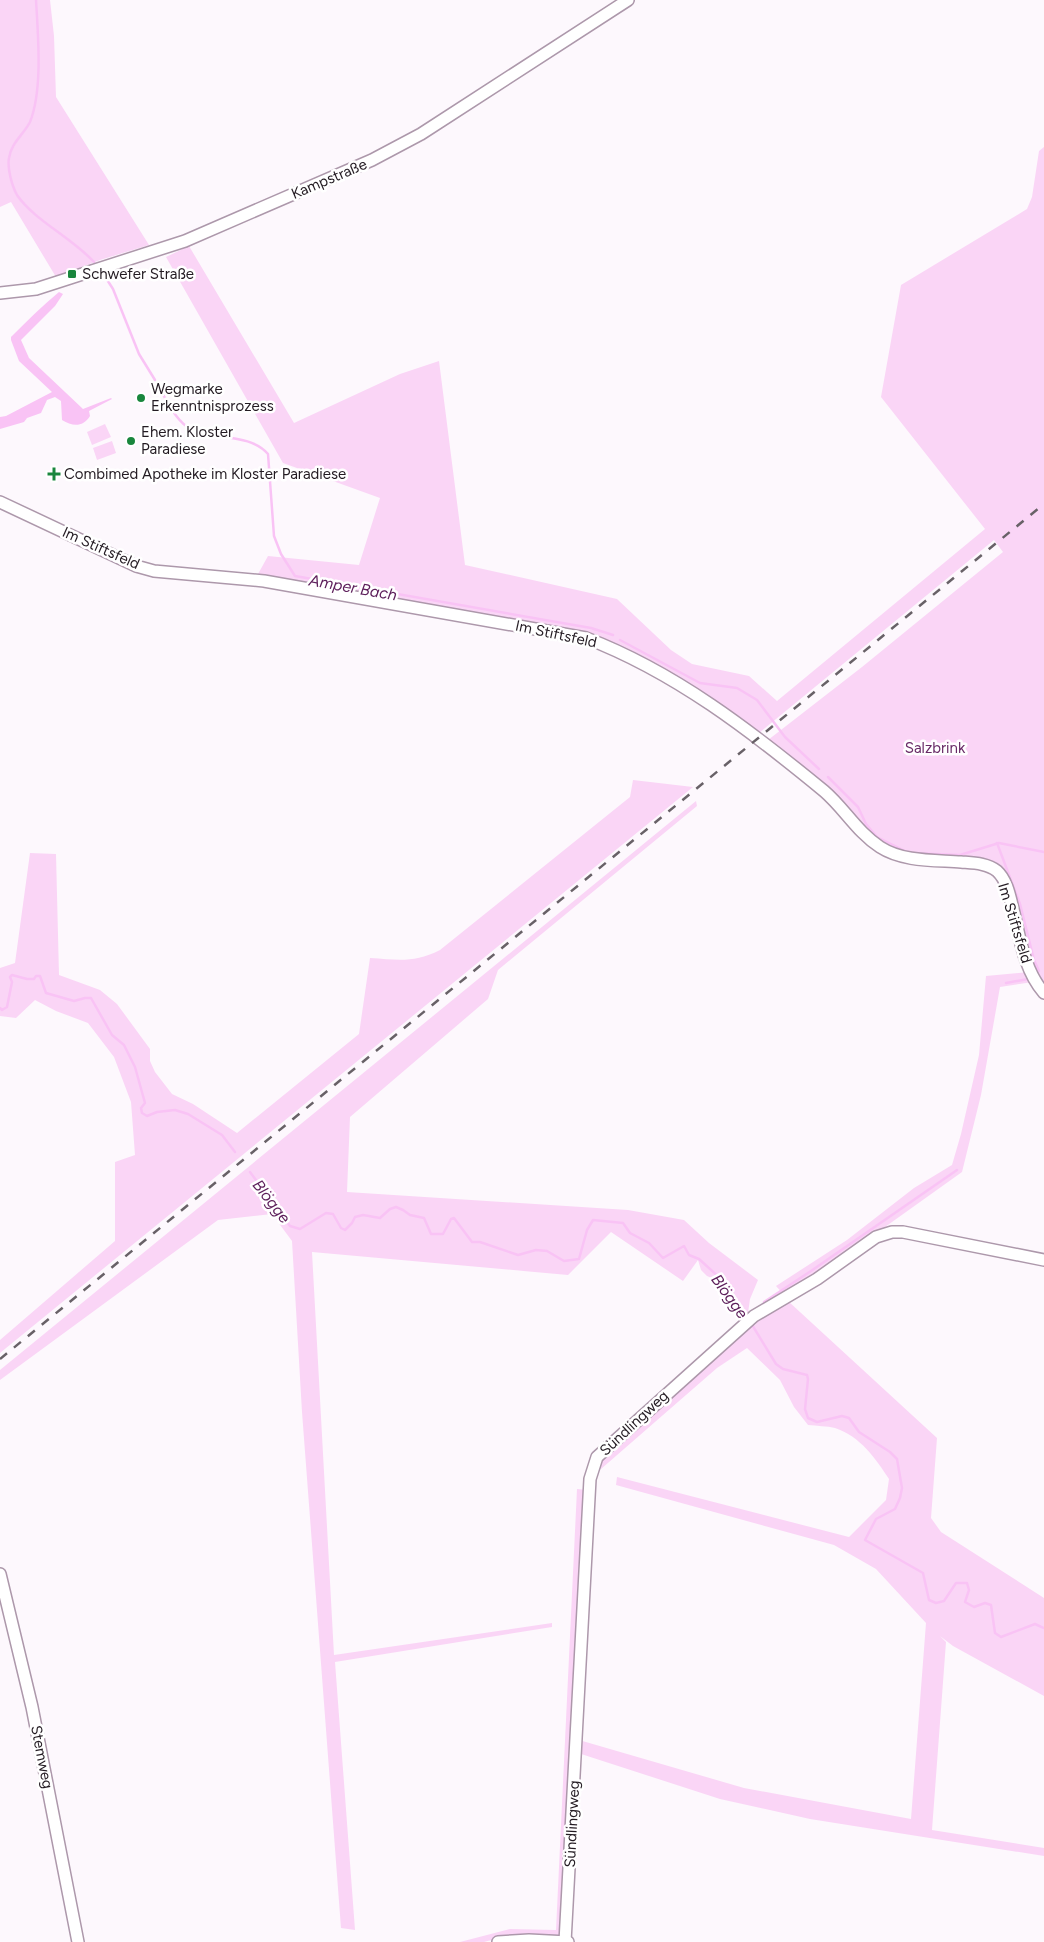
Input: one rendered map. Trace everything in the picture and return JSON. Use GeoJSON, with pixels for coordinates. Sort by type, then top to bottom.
{"type":"FeatureCollection","features":[{"type":"Feature","properties":{"kind":"street","name":"Kampstraße"},"geometry":{"type":"LineString","coordinates":[[0,293],[36,289],[185,241],[372,160],[421,134],[628,0]]}},
{"type":"Feature","properties":{"kind":"street","name":"Im Stiftsfeld"},"geometry":{"type":"LineString","coordinates":[[0,502],[136,566],[154,570],[264,582],[586,638],[610,647],[728,715],[828,794],[860,830],[880,847],[898,855],[918,859],[983,864],[998,872],[1007,887],[1026,961],[1040,989]]}},
{"type":"Feature","properties":{"kind":"street","name":"Sündlingweg"},"geometry":{"type":"LineString","coordinates":[[566,1942],[591,1471],[593,1463],[602,1451],[754,1316],[816,1279],[876,1237],[892,1232],[914,1233],[1044,1260]]}},
{"type":"Feature","properties":{"kind":"street","name":"Stemweg"},"geometry":{"type":"LineString","coordinates":[[0,1574],[32,1707],[78,1942]]}},
{"type":"Feature","properties":{"kind":"street"},"geometry":{"type":"LineString","coordinates":[[498,1942],[529,1940],[566,1942]]}},
{"type":"Feature","properties":{"kind":"green space"},"geometry":{"type":"Polygon","coordinates":[[[0,0],[50,0],[54,36],[56,97],[149,245],[100,260],[56,277],[11,202],[0,207],[0,0]]]}},
{"type":"Feature","properties":{"kind":"green space","name":"Salzbrink"},"geometry":{"type":"Polygon","coordinates":[[[1044,147],[1044,992],[1028,960],[999,870],[896,855],[768,740],[862,667],[1003,552],[994,540],[759,733],[698,690],[655,664],[587,632],[258,574],[268,556],[359,565],[380,498],[283,463],[166,257],[189,246],[294,423],[400,374],[439,361],[465,565],[617,599],[671,650],[692,664],[749,676],[777,701],[985,529],[881,397],[901,285],[1027,209],[1032,197],[1039,151],[1044,147]]]}},
{"type":"Feature","properties":{"kind":"green space"},"geometry":{"type":"Polygon","coordinates":[[[105,424],[111,437],[92,445],[87,432],[105,424]]]}},
{"type":"Feature","properties":{"kind":"green space"},"geometry":{"type":"Polygon","coordinates":[[[112,441],[116,453],[97,460],[93,448],[112,441]]]}},
{"type":"Feature","properties":{"kind":"green space"},"geometry":{"type":"Polygon","coordinates":[[[633,780],[693,787],[0,1353],[0,1340],[115,1241],[115,1162],[135,1155],[131,1102],[114,1057],[88,1023],[56,1011],[35,1000],[16,1018],[0,1016],[0,968],[15,963],[30,853],[56,854],[59,975],[100,990],[117,1004],[150,1049],[150,1061],[155,1072],[172,1094],[193,1104],[237,1133],[359,1034],[370,958],[414,959],[440,950],[630,797],[633,780]]]}},
{"type":"Feature","properties":{"kind":"green space"},"geometry":{"type":"Polygon","coordinates":[[[696,801],[697,806],[498,970],[488,999],[350,1117],[347,1192],[628,1210],[684,1220],[709,1243],[758,1280],[750,1299],[747,1320],[739,1310],[730,1304],[714,1279],[707,1276],[701,1270],[698,1260],[683,1281],[611,1232],[568,1275],[312,1252],[334,1655],[552,1623],[552,1627],[335,1662],[355,1930],[341,1928],[302,1412],[292,1241],[272,1214],[218,1220],[0,1380],[0,1370],[696,801]]]}},
{"type":"Feature","properties":{"kind":"green space"},"geometry":{"type":"Polygon","coordinates":[[[1029,972],[1033,982],[1000,987],[981,1095],[962,1172],[815,1277],[785,1296],[776,1286],[847,1240],[914,1188],[952,1165],[979,1055],[986,976],[1029,972]]]}},
{"type":"Feature","properties":{"kind":"green space"},"geometry":{"type":"Polygon","coordinates":[[[788,1301],[937,1438],[931,1518],[941,1532],[1044,1598],[1044,1696],[953,1646],[940,1636],[946,1642],[932,1830],[1044,1848],[1044,1856],[810,1819],[720,1799],[578,1753],[579,1740],[744,1788],[911,1819],[926,1623],[876,1569],[834,1545],[616,1485],[617,1477],[849,1537],[886,1500],[889,1479],[860,1442],[832,1427],[808,1425],[794,1407],[780,1380],[747,1348],[717,1368],[601,1469],[595,1464],[713,1355],[759,1320],[788,1301]]]}},
{"type":"Feature","properties":{"kind":"green space"},"geometry":{"type":"Polygon","coordinates":[[[577,1489],[588,1490],[564,1933],[559,1937],[510,1935],[484,1942],[460,1942],[510,1929],[556,1930],[577,1489]]]}},
{"type":"Feature","properties":{"kind":"shaded area"},"geometry":{"type":"Polygon","coordinates":[[[59,292],[63,294],[55,306],[21,340],[29,358],[83,409],[112,399],[89,411],[90,416],[87,420],[81,424],[74,425],[62,420],[61,401],[55,397],[47,400],[41,413],[27,418],[24,422],[0,429],[0,417],[6,416],[52,392],[19,361],[11,337],[59,292]]]}},
{"type":"Feature","properties":{"kind":"waterway","name":"Amper Bach"},"geometry":{"type":"LineString","coordinates":[[36,0],[39,62],[37,94],[30,122],[10,153],[10,177],[17,195],[24,204],[94,262]]}},
{"type":"Feature","properties":{"kind":"waterway","name":"Amper Bach"},"geometry":{"type":"LineString","coordinates":[[104,275],[113,289],[139,354],[155,380]]}},
{"type":"Feature","properties":{"kind":"waterway","name":"Amper Bach"},"geometry":{"type":"LineString","coordinates":[[158,386],[176,416],[186,426],[210,435],[252,443],[268,454],[274,536],[281,554],[295,576],[591,628],[613,635]]}},
{"type":"Feature","properties":{"kind":"waterway","name":"Amper Bach"},"geometry":{"type":"LineString","coordinates":[[620,640],[700,683],[737,688],[757,700],[785,737],[819,769]]}},
{"type":"Feature","properties":{"kind":"waterway","name":"Amper Bach"},"geometry":{"type":"LineString","coordinates":[[828,777],[858,807],[866,824],[877,837],[909,853],[960,855],[999,843],[1044,852]]}},
{"type":"Feature","properties":{"kind":"waterway"},"geometry":{"type":"LineString","coordinates":[[997,843],[1020,904],[1034,960],[1039,971],[1036,973]]}},
{"type":"Feature","properties":{"kind":"waterway","name":"Blögge"},"geometry":{"type":"LineString","coordinates":[[0,1008],[2,1010],[7,1007],[12,982],[10,977],[12,975],[27,979],[34,979],[36,976],[40,976],[46,993],[74,1001],[91,998],[112,1035],[124,1045],[135,1067],[145,1103],[141,1108],[142,1113],[147,1116],[157,1112],[175,1110],[188,1114],[222,1135],[235,1152]]}},
{"type":"Feature","properties":{"kind":"waterway"},"geometry":{"type":"LineString","coordinates":[[1006,983],[1028,979]]}},
{"type":"Feature","properties":{"kind":"waterway"},"geometry":{"type":"LineString","coordinates":[[764,1302],[957,1170]]}},
{"type":"Feature","properties":{"kind":"waterway","name":"Blögge"},"geometry":{"type":"LineString","coordinates":[[250,1172],[290,1226],[300,1229],[326,1213],[333,1214],[341,1228],[345,1230],[355,1217],[363,1215],[380,1218],[390,1209],[396,1207],[410,1215],[424,1218],[431,1234],[443,1234],[451,1219],[454,1218],[472,1242],[480,1242],[518,1255],[536,1250],[547,1251],[564,1261],[579,1259],[587,1230],[593,1220],[623,1223],[630,1233],[649,1243],[663,1258],[684,1246],[689,1255],[699,1259],[721,1279],[731,1304],[747,1319]]}},
{"type":"Feature","properties":{"kind":"waterway","name":"Blögge"},"geometry":{"type":"LineString","coordinates":[[751,1323],[776,1364],[783,1369],[807,1375],[805,1409],[808,1418],[817,1422],[842,1416],[849,1418],[859,1432],[890,1452],[897,1459],[902,1488],[900,1498],[895,1509],[876,1519],[865,1540],[923,1573],[929,1600],[936,1603],[944,1601],[956,1583],[967,1583],[969,1590],[965,1602],[974,1607],[985,1603],[991,1605],[995,1633],[1001,1637],[1035,1624],[1044,1628]]}},
{"type":"Feature","properties":{"kind":"railway"},"geometry":{"type":"LineString","coordinates":[[0,1359],[1044,504]]}},
{"type":"Feature","properties":{"kind":"place","name":"Schwefer Straße"},"geometry":{"type":"Point","coordinates":[72,274]}},
{"type":"Feature","properties":{"kind":"place","name":"Wegmarke Erkenntnisprozess"},"geometry":{"type":"Point","coordinates":[141,398]}},
{"type":"Feature","properties":{"kind":"place","name":"Ehem. Kloster Paradiese"},"geometry":{"type":"Point","coordinates":[131,441]}},
{"type":"Feature","properties":{"kind":"place","name":"Combimed Apotheke im Kloster Paradiese"},"geometry":{"type":"Point","coordinates":[54,474]}}]}
